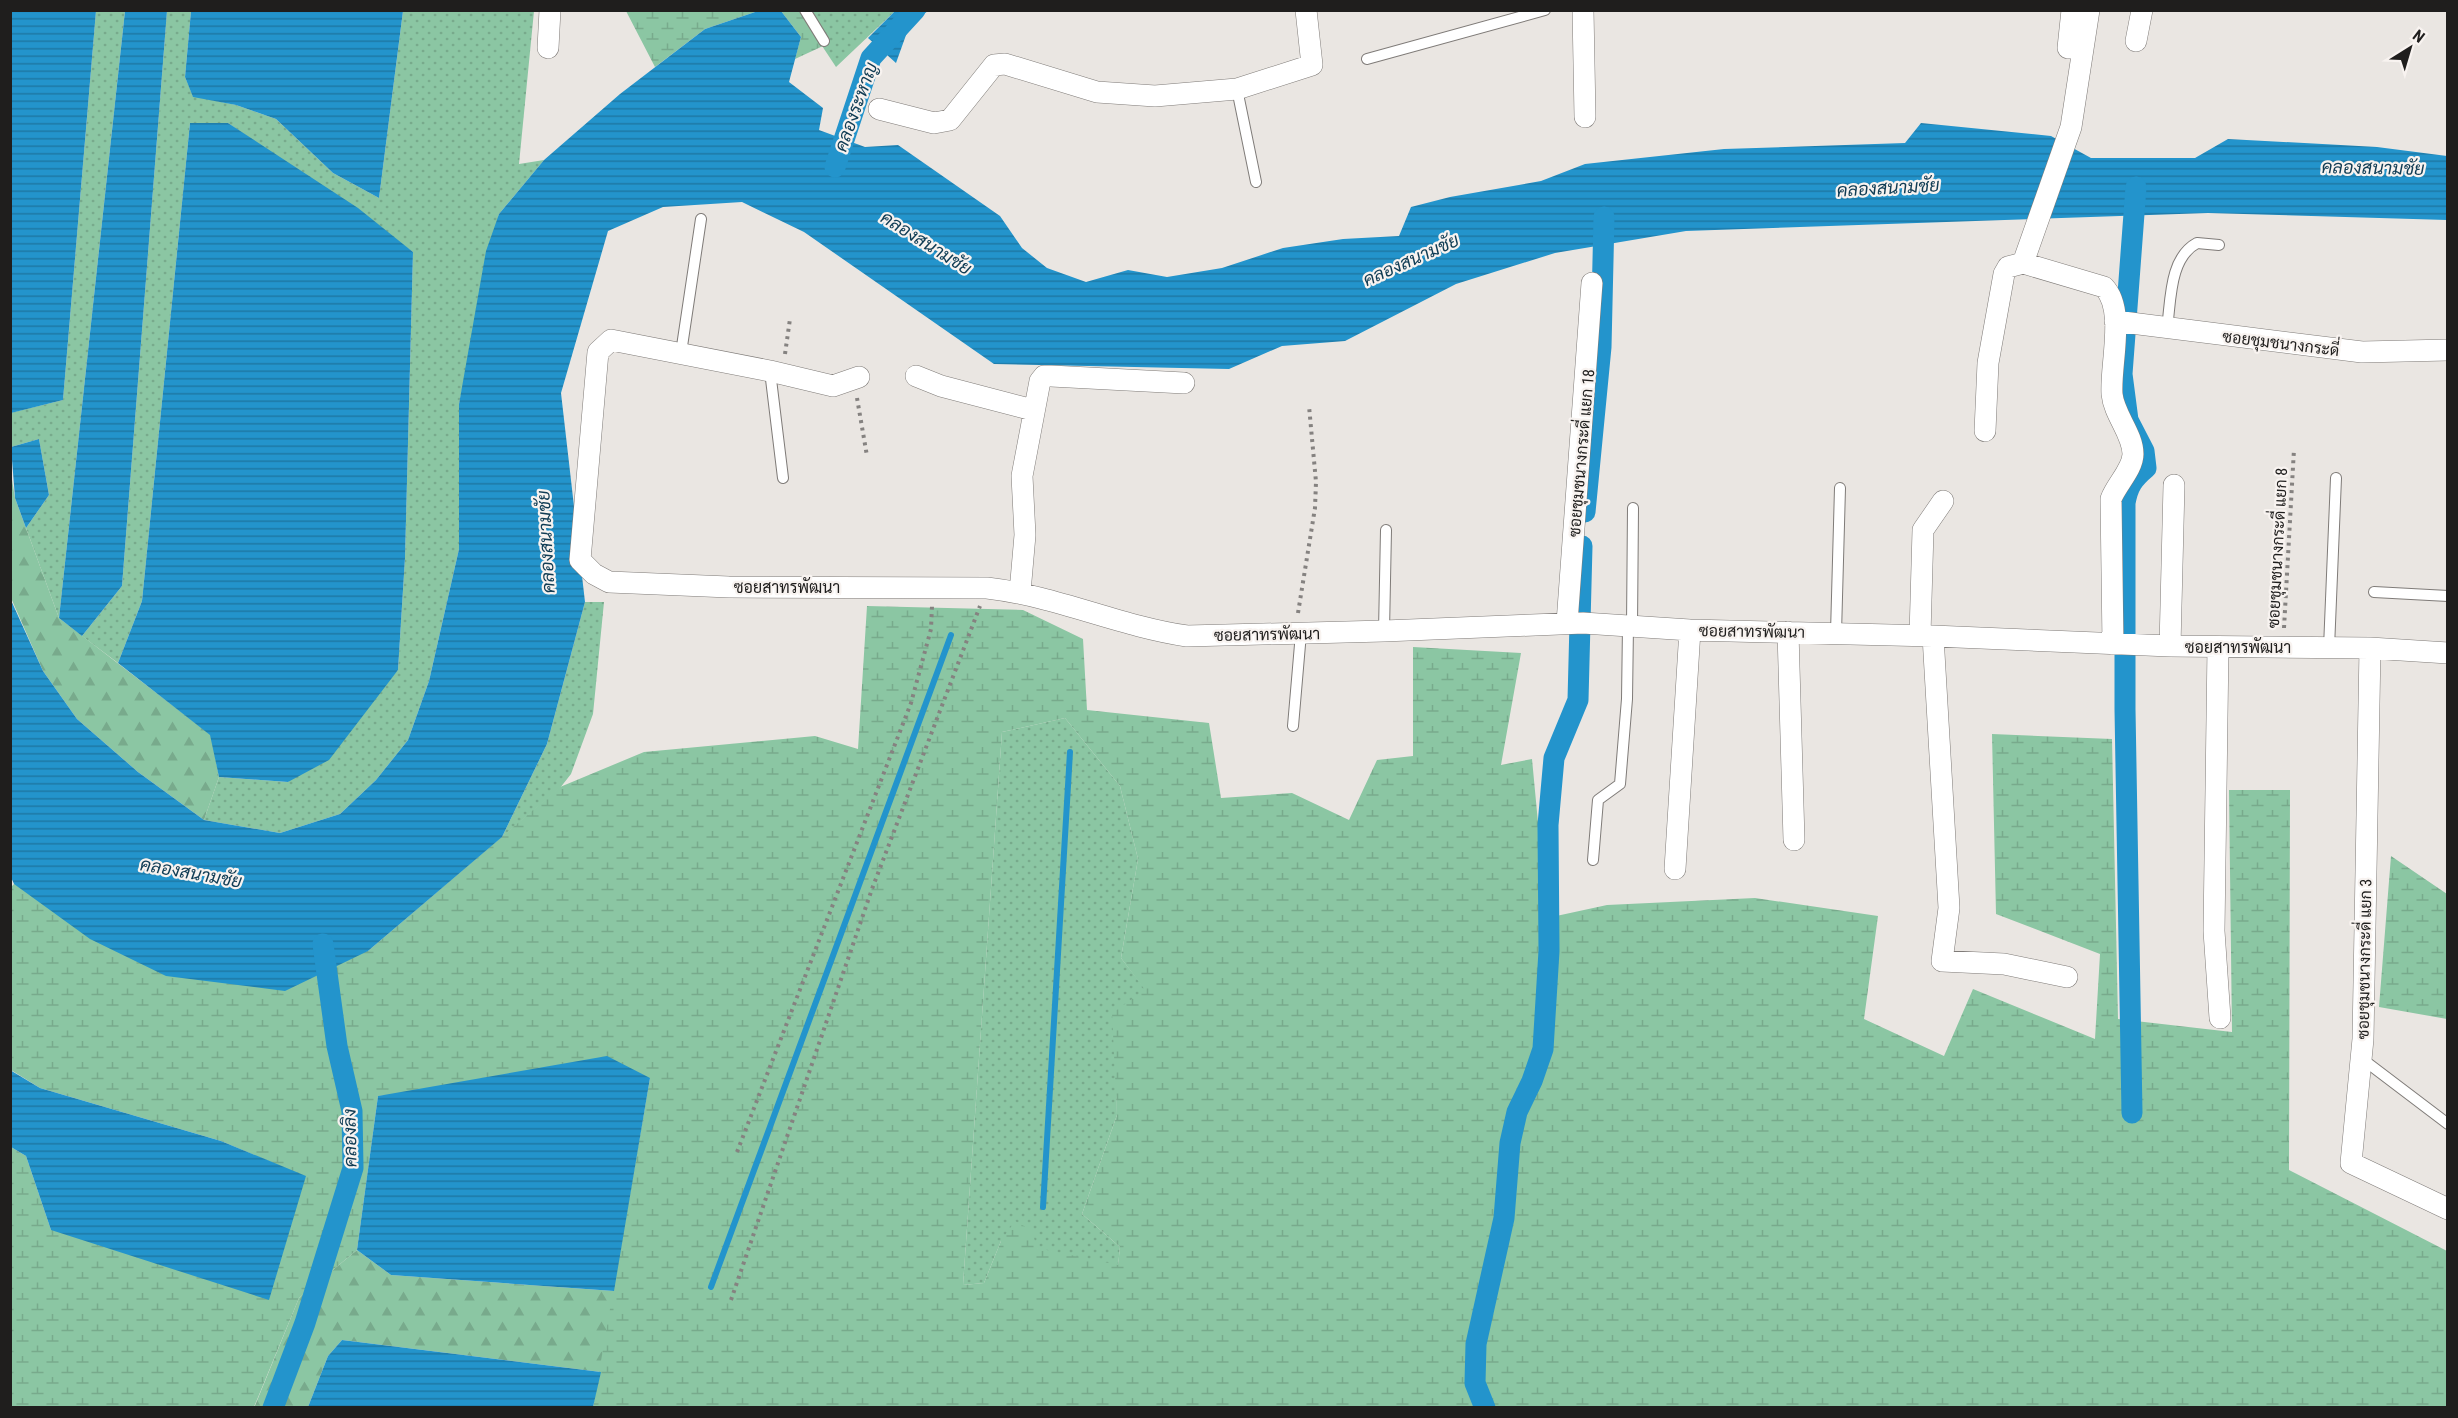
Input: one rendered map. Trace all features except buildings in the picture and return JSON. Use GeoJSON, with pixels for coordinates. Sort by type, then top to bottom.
{"type":"FeatureCollection","features":[{"type":"Feature","properties":{"kind":"street"},"geometry":{"type":"LineString","coordinates":[[548,48],[550,10]]}},
{"type":"Feature","properties":{"kind":"street"},"geometry":{"type":"LineString","coordinates":[[879,109],[927,122],[950,120],[994,65],[1005,64],[1097,92],[1155,96],[1238,89],[1312,65],[1306,10]]}},
{"type":"Feature","properties":{"kind":"street"},"geometry":{"type":"LineString","coordinates":[[1583,10],[1585,117]]}},
{"type":"Feature","properties":{"kind":"street"},"geometry":{"type":"LineString","coordinates":[[2068,48],[2072,10]]}},
{"type":"Feature","properties":{"kind":"street"},"geometry":{"type":"LineString","coordinates":[[2023,263],[2038,215],[2069,134],[2088,10]]}},
{"type":"Feature","properties":{"kind":"street"},"geometry":{"type":"LineString","coordinates":[[2136,41],[2142,10]]}},
{"type":"Feature","properties":{"kind":"street"},"geometry":{"type":"LineString","coordinates":[[1985,432],[1988,363],[2004,274],[2008,267],[2023,263],[2104,287],[2122,322],[2112,395],[2116,412],[2133,453],[2132,462],[2115,487],[2111,499],[2121,644]]}},
{"type":"Feature","properties":{"kind":"street","name":"ซอยชุมชนางกระดี่ แยก 18"},"geometry":{"type":"LineString","coordinates":[[1574,623],[1592,283]]}},
{"type":"Feature","properties":{"kind":"street","name":"ซอยชุมชนางกระดี่"},"geometry":{"type":"LineString","coordinates":[[2122,322],[2362,352],[2448,350]]}},
{"type":"Feature","properties":{"kind":"street","name":"ซอยสาทรพัฒนา"},"geometry":{"type":"LineString","coordinates":[[859,377],[833,386],[776,372],[611,340],[598,352],[580,560],[586,568],[609,582],[729,587],[987,588],[1020,592],[1158,632],[1187,636],[1384,632],[1574,623],[1690,630],[1927,636],[2170,646],[2370,648],[2448,653]]}},
{"type":"Feature","properties":{"kind":"street"},"geometry":{"type":"LineString","coordinates":[[916,376],[941,386],[1033,410]]}},
{"type":"Feature","properties":{"kind":"street"},"geometry":{"type":"LineString","coordinates":[[1020,592],[1025,535],[1022,476],[1040,381],[1044,376],[1184,383]]}},
{"type":"Feature","properties":{"kind":"street"},"geometry":{"type":"LineString","coordinates":[[2170,646],[2174,484]]}},
{"type":"Feature","properties":{"kind":"street"},"geometry":{"type":"LineString","coordinates":[[1943,501],[1923,530],[1927,636],[1949,908],[1942,961],[2004,964],[2067,976]]}},
{"type":"Feature","properties":{"kind":"street"},"geometry":{"type":"LineString","coordinates":[[1675,869],[1690,630]]}},
{"type":"Feature","properties":{"kind":"street"},"geometry":{"type":"LineString","coordinates":[[1788,632],[1794,840]]}},
{"type":"Feature","properties":{"kind":"street"},"geometry":{"type":"LineString","coordinates":[[2218,647],[2214,931],[2220,1018]]}},
{"type":"Feature","properties":{"kind":"street","name":"ซอยชุมชนางกระดี่ แยก 3"},"geometry":{"type":"LineString","coordinates":[[2370,648],[2361,1058],[2351,1163],[2448,1209]]}},
{"type":"Feature","properties":{"kind":"lane"},"geometry":{"type":"LineString","coordinates":[[805,10],[824,40]]}},
{"type":"Feature","properties":{"kind":"lane"},"geometry":{"type":"LineString","coordinates":[[1367,59],[1545,10]]}},
{"type":"Feature","properties":{"kind":"lane"},"geometry":{"type":"LineString","coordinates":[[1238,89],[1256,182]]}},
{"type":"Feature","properties":{"kind":"lane"},"geometry":{"type":"LineString","coordinates":[[681,353],[701,219]]}},
{"type":"Feature","properties":{"kind":"lane"},"geometry":{"type":"LineString","coordinates":[[2167,328],[2174,276],[2183,256],[2197,243],[2219,245]]}},
{"type":"Feature","properties":{"kind":"lane"},"geometry":{"type":"LineString","coordinates":[[776,372],[783,478]]}},
{"type":"Feature","properties":{"kind":"lane"},"geometry":{"type":"LineString","coordinates":[[2329,648],[2336,478]]}},
{"type":"Feature","properties":{"kind":"lane"},"geometry":{"type":"LineString","coordinates":[[1836,633],[1840,489]]}},
{"type":"Feature","properties":{"kind":"lane"},"geometry":{"type":"LineString","coordinates":[[1593,860],[1598,800],[1620,784],[1627,699],[1633,508]]}},
{"type":"Feature","properties":{"kind":"lane"},"geometry":{"type":"LineString","coordinates":[[1384,632],[1386,530]]}},
{"type":"Feature","properties":{"kind":"lane"},"geometry":{"type":"LineString","coordinates":[[2374,592],[2448,596]]}},
{"type":"Feature","properties":{"kind":"lane"},"geometry":{"type":"LineString","coordinates":[[1293,726],[1298,633]]}},
{"type":"Feature","properties":{"kind":"lane"},"geometry":{"type":"LineString","coordinates":[[2361,1058],[2448,1124]]}},
{"type":"Feature","properties":{"kind":"path"},"geometry":{"type":"LineString","coordinates":[[776,372],[790,319]]}},
{"type":"Feature","properties":{"kind":"path"},"geometry":{"type":"LineString","coordinates":[[859,377],[858,416],[867,456]]}},
{"type":"Feature","properties":{"kind":"path"},"geometry":{"type":"LineString","coordinates":[[1298,633],[1315,508],[1316,482],[1309,406]]}},
{"type":"Feature","properties":{"kind":"path","name":"ซอยชุมชนางกระดี่ แยก 8"},"geometry":{"type":"LineString","coordinates":[[2283,647],[2294,449]]}},
{"type":"Feature","properties":{"kind":"path"},"geometry":{"type":"LineString","coordinates":[[737,1152],[911,703],[931,630],[933,588]]}},
{"type":"Feature","properties":{"kind":"path"},"geometry":{"type":"LineString","coordinates":[[731,1300],[872,889],[987,588]]}},
{"type":"Feature","properties":{"kind":"green space"},"geometry":{"type":"Polygon","coordinates":[[[96,11],[125,11],[59,618],[26,528],[49,495],[39,439],[11,447],[10,413],[63,400],[96,11]]]}},
{"type":"Feature","properties":{"kind":"green space"},"geometry":{"type":"Polygon","coordinates":[[[167,11],[191,11],[185,77],[193,96],[236,105],[276,119],[333,173],[379,198],[403,11],[534,11],[519,164],[544,160],[499,214],[459,404],[459,549],[429,681],[408,740],[376,780],[340,814],[280,833],[204,820],[219,777],[288,782],[398,670],[405,558],[413,252],[228,123],[190,123],[142,601],[118,663],[82,636],[122,586],[167,11]]]}},
{"type":"Feature","properties":{"kind":"green space"},"geometry":{"type":"Polygon","coordinates":[[[626,11],[758,11],[705,29],[655,67],[626,11]]]}},
{"type":"Feature","properties":{"kind":"green space"},"geometry":{"type":"Polygon","coordinates":[[[781,11],[799,11],[823,46],[795,59],[801,37],[781,11]]]}},
{"type":"Feature","properties":{"kind":"green space"},"geometry":{"type":"Polygon","coordinates":[[[799,11],[895,11],[836,67],[799,11]]]}},
{"type":"Feature","properties":{"kind":"green space"},"geometry":{"type":"Polygon","coordinates":[[[10,467],[15,498],[59,618],[211,735],[219,777],[204,820],[138,772],[77,719],[43,671],[11,598],[10,467]]]}},
{"type":"Feature","properties":{"kind":"green space"},"geometry":{"type":"Polygon","coordinates":[[[585,602],[604,602],[593,714],[571,774],[560,788],[502,837],[547,744],[585,602]]]}},
{"type":"Feature","properties":{"kind":"green space"},"geometry":{"type":"Polygon","coordinates":[[[867,606],[1023,610],[1083,639],[1087,710],[1209,723],[1221,798],[1292,793],[1349,820],[1377,760],[1413,756],[1413,647],[1521,653],[1501,765],[1532,759],[1547,918],[1607,905],[1755,898],[1878,916],[1864,1019],[1944,1056],[1973,989],[2095,1039],[2100,954],[1996,914],[1992,734],[2112,739],[2118,1019],[2232,1032],[2229,790],[2290,790],[2289,1170],[2447,1251],[2447,1407],[593,1407],[650,1078],[378,1096],[357,1250],[299,1298],[254,1407],[11,1408],[11,1147],[26,1156],[51,1230],[306,1177],[221,1141],[40,1088],[11,1070],[11,887],[14,884],[368,951],[560,787],[644,752],[815,736],[858,749],[867,606]],[[1065,718],[1002,732],[963,1285],[984,1283],[1001,1241],[1015,1221],[1032,1231],[1037,1248],[1118,1265],[1120,1247],[1082,1214],[1117,1115],[1112,1013],[1145,990],[1121,958],[1138,859],[1120,786],[1065,718]]]}},
{"type":"Feature","properties":{"kind":"green space"},"geometry":{"type":"Polygon","coordinates":[[[1065,718],[1120,786],[1138,859],[1121,958],[1146,990],[1116,1073],[1117,1115],[1082,1214],[1120,1247],[1118,1266],[1001,1241],[984,1283],[963,1285],[1002,732],[1065,718]]]}},
{"type":"Feature","properties":{"kind":"green space"},"geometry":{"type":"Polygon","coordinates":[[[2391,856],[2447,894],[2447,1019],[2379,1007],[2391,856]]]}},
{"type":"Feature","properties":{"kind":"green space"},"geometry":{"type":"Polygon","coordinates":[[[357,1250],[391,1275],[614,1291],[601,1372],[342,1340],[328,1356],[308,1407],[254,1408],[299,1298],[357,1250]]]}},
{"type":"Feature","properties":{"kind":"water"},"geometry":{"type":"Polygon","coordinates":[[[10,11],[96,11],[63,400],[11,413],[10,11]]]}},
{"type":"Feature","properties":{"kind":"water"},"geometry":{"type":"Polygon","coordinates":[[[125,11],[167,11],[122,586],[82,636],[59,618],[125,11]]]}},
{"type":"Feature","properties":{"kind":"water"},"geometry":{"type":"Polygon","coordinates":[[[191,11],[403,11],[379,198],[333,173],[276,119],[236,105],[193,97],[185,77],[191,11]]]}},
{"type":"Feature","properties":{"kind":"water","name":"คลองสนามชัย"},"geometry":{"type":"Polygon","coordinates":[[[758,11],[781,11],[801,37],[789,82],[823,108],[819,130],[865,147],[898,145],[1000,216],[1022,248],[1047,268],[1086,282],[1128,270],[1167,277],[1222,268],[1283,248],[1343,239],[1399,236],[1411,207],[1450,197],[1541,181],[1585,164],[1724,149],[1905,143],[1921,123],[2051,136],[2091,158],[2195,158],[2228,139],[2377,147],[2447,156],[2447,220],[2208,213],[1686,231],[1555,253],[1456,284],[1345,341],[1282,346],[1229,369],[994,364],[804,232],[742,202],[663,207],[608,231],[561,393],[585,602],[547,744],[502,837],[368,951],[285,991],[166,976],[90,939],[14,884],[10,875],[10,598],[43,671],[77,719],[138,772],[204,820],[280,833],[340,814],[376,780],[408,740],[429,681],[459,549],[459,404],[486,251],[499,214],[544,160],[620,94],[705,29],[758,11]]]}},
{"type":"Feature","properties":{"kind":"water"},"geometry":{"type":"Polygon","coordinates":[[[895,11],[928,11],[910,24],[896,63],[868,38],[895,11]]]}},
{"type":"Feature","properties":{"kind":"water"},"geometry":{"type":"Polygon","coordinates":[[[190,123],[228,123],[358,208],[413,252],[405,558],[398,670],[329,760],[288,782],[219,777],[210,735],[118,663],[142,601],[190,123]]]}},
{"type":"Feature","properties":{"kind":"water"},"geometry":{"type":"Polygon","coordinates":[[[39,439],[49,495],[26,528],[15,498],[11,447],[39,439]]]}},
{"type":"Feature","properties":{"kind":"water"},"geometry":{"type":"Polygon","coordinates":[[[607,1056],[650,1078],[614,1291],[391,1275],[357,1250],[378,1096],[607,1056]]]}},
{"type":"Feature","properties":{"kind":"water"},"geometry":{"type":"Polygon","coordinates":[[[10,1070],[40,1088],[221,1141],[306,1176],[269,1300],[51,1230],[26,1156],[11,1147],[10,1070]]]}},
{"type":"Feature","properties":{"kind":"water"},"geometry":{"type":"Polygon","coordinates":[[[342,1340],[601,1372],[593,1407],[308,1407],[328,1356],[342,1340]]]}},
{"type":"Feature","properties":{"kind":"waterway","name":"คลองระหาญ"},"geometry":{"type":"LineString","coordinates":[[835,167],[871,58],[915,10]]}},
{"type":"Feature","properties":{"kind":"waterway"},"geometry":{"type":"LineString","coordinates":[[2132,1113],[2125,709],[2125,503],[2132,483],[2146,468],[2144,451],[2128,420],[2122,374],[2136,187]]}},
{"type":"Feature","properties":{"kind":"waterway"},"geometry":{"type":"LineString","coordinates":[[1585,512],[1601,347],[1604,217]]}},
{"type":"Feature","properties":{"kind":"waterway"},"geometry":{"type":"LineString","coordinates":[[1485,1408],[1475,1383],[1476,1344],[1504,1218],[1510,1143],[1517,1112],[1532,1081],[1543,1049],[1549,951],[1548,825],[1554,758],[1578,700],[1582,546]]}},
{"type":"Feature","properties":{"kind":"waterway"},"geometry":{"type":"LineString","coordinates":[[711,1287],[951,635]]}},
{"type":"Feature","properties":{"kind":"waterway"},"geometry":{"type":"LineString","coordinates":[[1043,1207],[1070,752]]}},
{"type":"Feature","properties":{"kind":"waterway","name":"คลองลิง"},"geometry":{"type":"LineString","coordinates":[[273,1408],[305,1323],[353,1168],[352,1111],[337,1046],[323,944]]}}]}
